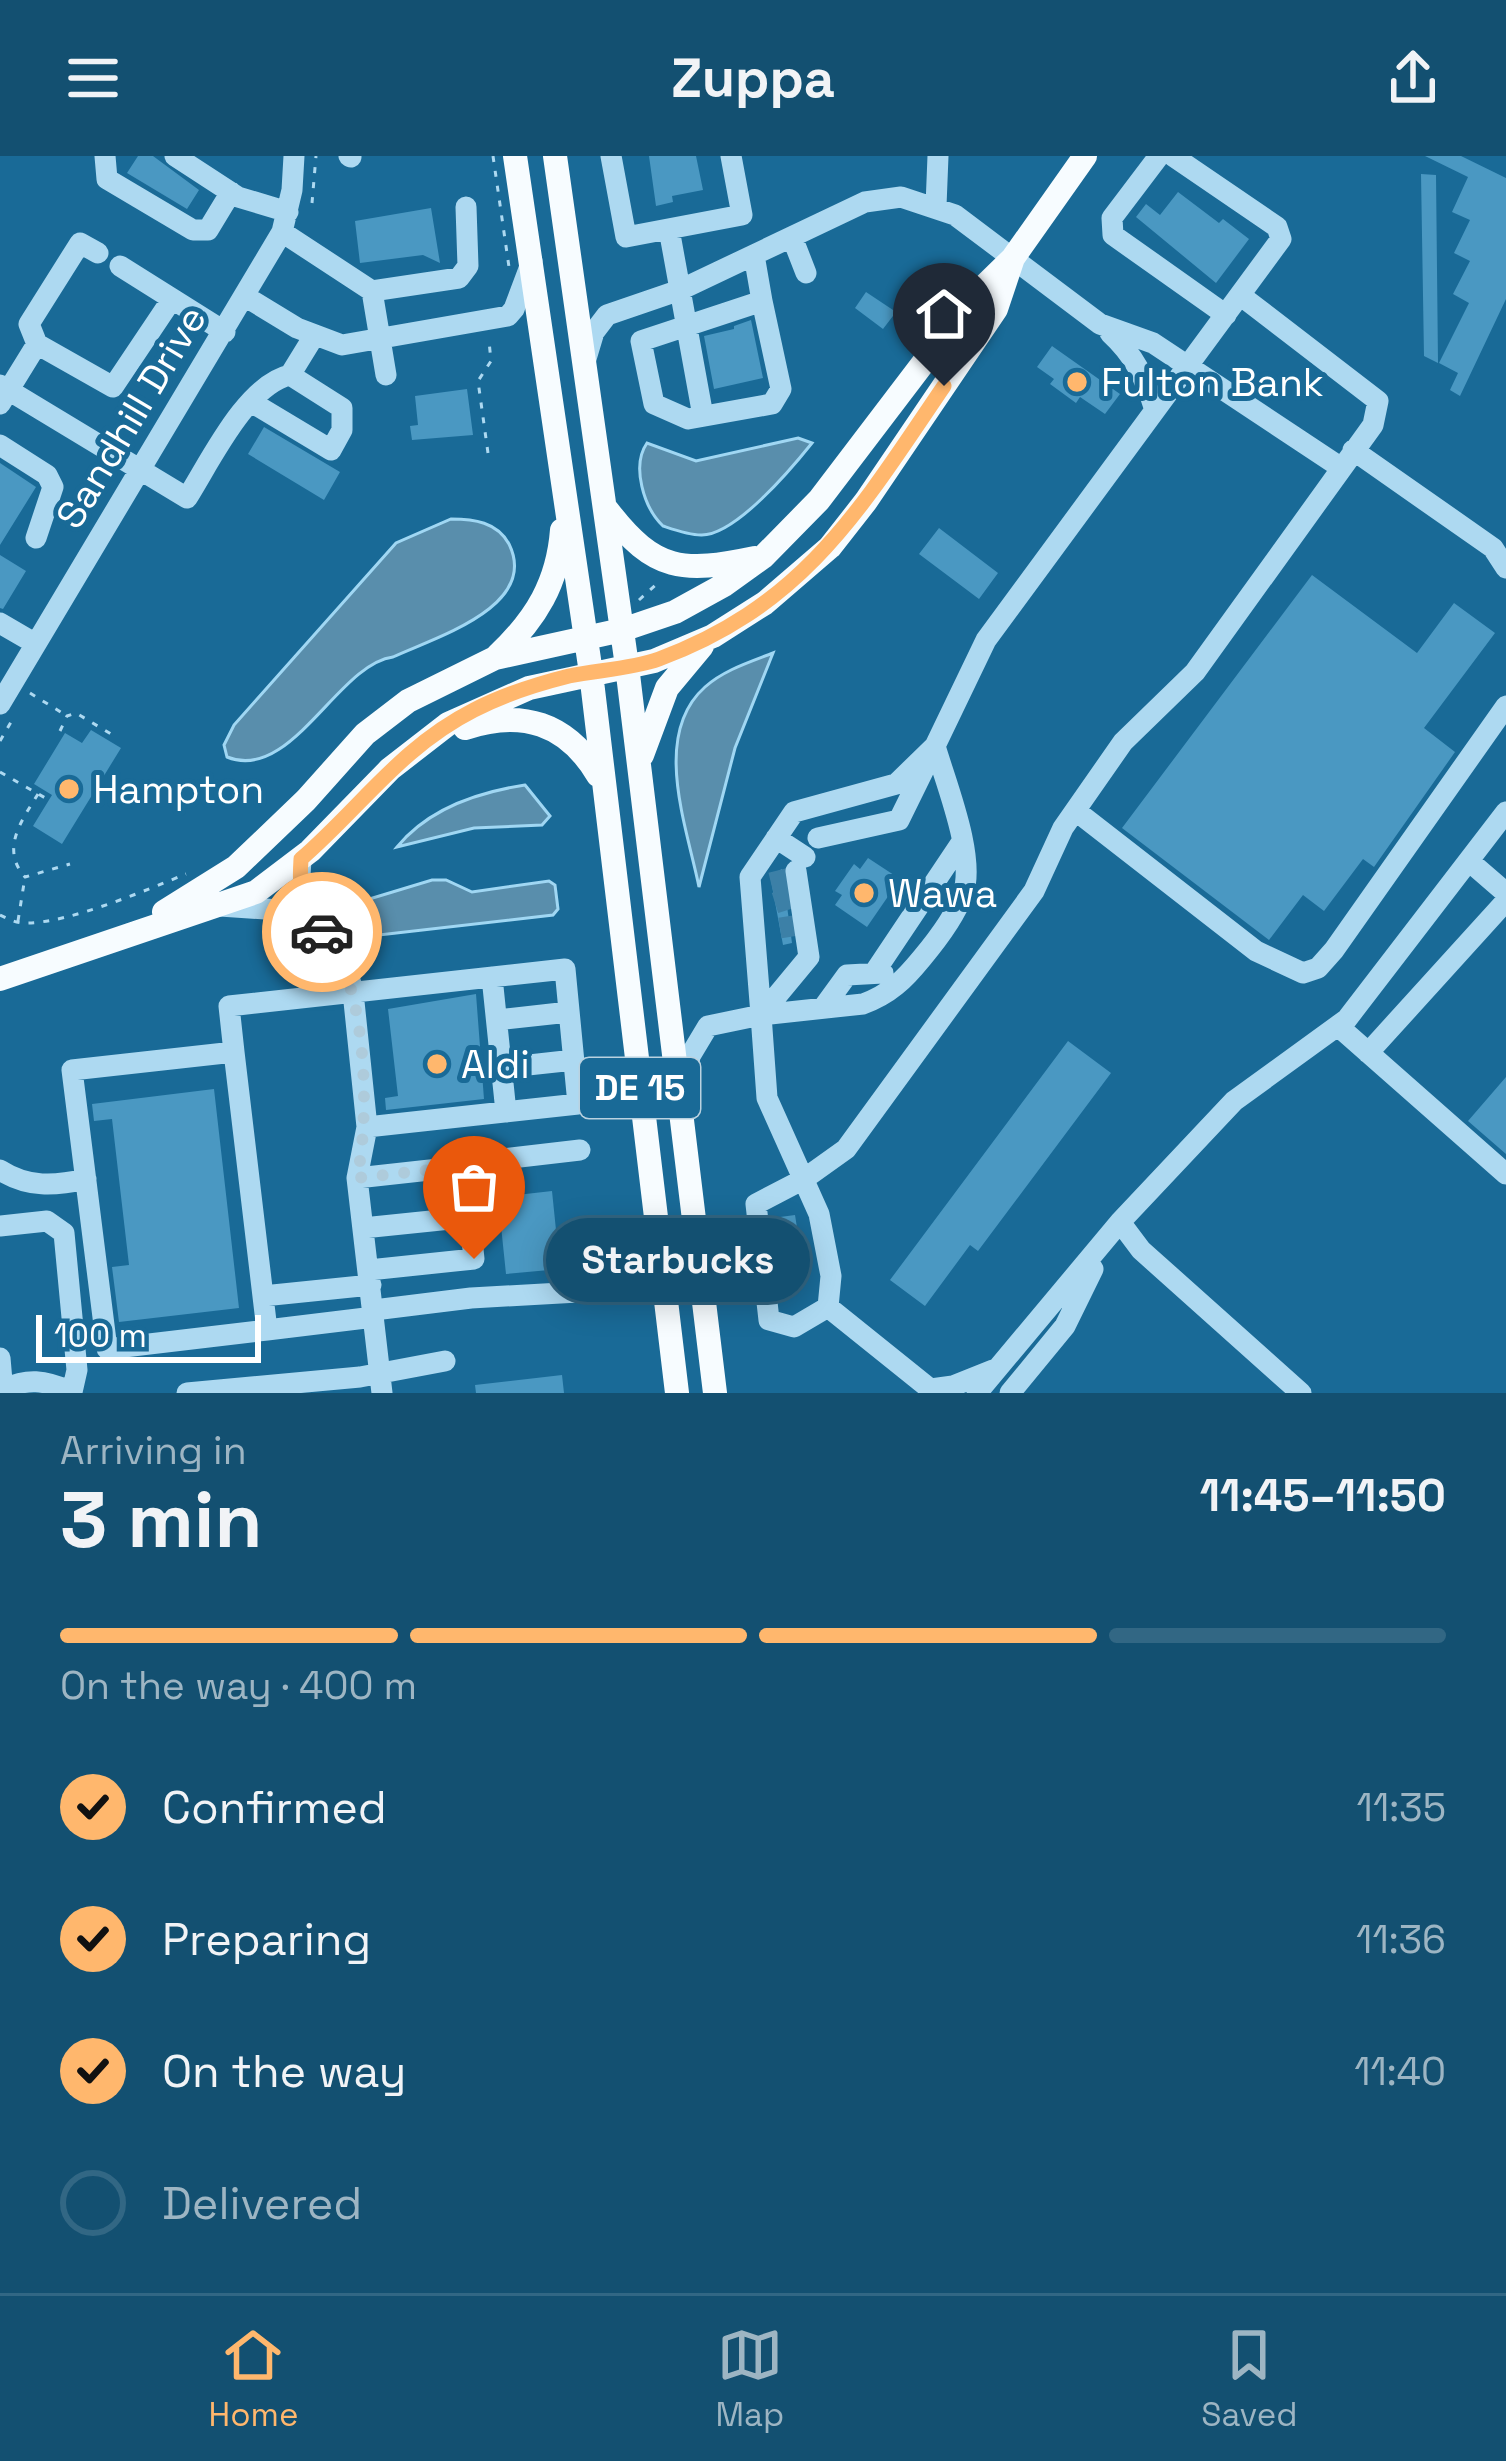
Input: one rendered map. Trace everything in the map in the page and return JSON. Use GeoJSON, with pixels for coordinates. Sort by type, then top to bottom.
{"type":"FeatureCollection","features":[{"type":"Feature","properties":{"kind":"main road"},"geometry":{"type":"LineString","coordinates":[[515,156],[521,267],[565,492],[603,782]]}},
{"type":"Feature","properties":{"kind":"main road"},"geometry":{"type":"LineString","coordinates":[[555,156],[622,630]]}},
{"type":"Feature","properties":{"kind":"main road"},"geometry":{"type":"LineString","coordinates":[[114,939],[236,867],[276,832],[384,718],[495,658],[622,630],[688,605],[763,556],[818,500],[975,295],[1013,258],[1085,156]]}},
{"type":"Feature","properties":{"kind":"main road"},"geometry":{"type":"LineString","coordinates":[[638,769],[668,688],[695,652],[788,586],[844,530],[996,309],[1013,258]]}},
{"type":"Feature","properties":{"kind":"main road"},"geometry":{"type":"LineString","coordinates":[[495,658],[526,627],[548,594],[561,549],[565,492]]}},
{"type":"Feature","properties":{"kind":"main road"},"geometry":{"type":"LineString","coordinates":[[605,507],[632,541],[668,565],[717,566],[763,556]]}},
{"type":"Feature","properties":{"kind":"main road","name":"DE 15"},"geometry":{"type":"LineString","coordinates":[[622,630],[715,1393]]}},
{"type":"Feature","properties":{"kind":"main road"},"geometry":{"type":"LineString","coordinates":[[0,979],[256,892],[301,859],[413,749],[477,708],[529,688],[654,661],[713,636]]}},
{"type":"Feature","properties":{"kind":"main road"},"geometry":{"type":"LineString","coordinates":[[413,749],[483,722],[528,718],[572,741],[603,782]]}},
{"type":"Feature","properties":{"kind":"main road","name":"DE 15"},"geometry":{"type":"LineString","coordinates":[[603,782],[676,1393]]}},
{"type":"Feature","properties":{"kind":"street"},"geometry":{"type":"LineString","coordinates":[[105,156],[107,179],[201,233],[216,220],[231,192]]}},
{"type":"Feature","properties":{"kind":"street"},"geometry":{"type":"LineString","coordinates":[[175,156],[285,222],[372,291],[386,375]]}},
{"type":"Feature","properties":{"kind":"street","name":"Sandhill Drive"},"geometry":{"type":"LineString","coordinates":[[0,704],[246,297],[285,222],[294,156]]}},
{"type":"Feature","properties":{"kind":"street"},"geometry":{"type":"LineString","coordinates":[[611,156],[626,237],[742,215],[730,156]]}},
{"type":"Feature","properties":{"kind":"street"},"geometry":{"type":"LineString","coordinates":[[936,206],[938,156]]}},
{"type":"Feature","properties":{"kind":"street"},"geometry":{"type":"LineString","coordinates":[[1159,156],[1112,218],[1113,235],[1226,315]]}},
{"type":"Feature","properties":{"kind":"street"},"geometry":{"type":"LineString","coordinates":[[828,1307],[831,1276],[819,1214],[767,1098],[754,934],[803,855],[861,812],[899,820],[986,640],[1282,239],[1277,227],[1173,156]]}},
{"type":"Feature","properties":{"kind":"street"},"geometry":{"type":"LineString","coordinates":[[585,363],[594,332],[607,316],[680,290],[884,198],[901,197],[955,215],[1100,325],[1131,353],[1155,410]]}},
{"type":"Feature","properties":{"kind":"street"},"geometry":{"type":"LineString","coordinates":[[372,291],[459,278],[469,266],[466,207]]}},
{"type":"Feature","properties":{"kind":"street"},"geometry":{"type":"LineString","coordinates":[[669,229],[703,416]]}},
{"type":"Feature","properties":{"kind":"street"},"geometry":{"type":"LineString","coordinates":[[792,236],[806,274]]}},
{"type":"Feature","properties":{"kind":"street"},"geometry":{"type":"LineString","coordinates":[[98,254],[80,243],[29,323],[38,344],[113,387],[172,299]]}},
{"type":"Feature","properties":{"kind":"street"},"geometry":{"type":"LineString","coordinates":[[754,255],[779,397],[772,404],[688,419],[654,404],[641,341],[762,301]]}},
{"type":"Feature","properties":{"kind":"street"},"geometry":{"type":"LineString","coordinates":[[120,266],[225,332]]}},
{"type":"Feature","properties":{"kind":"street"},"geometry":{"type":"LineString","coordinates":[[246,297],[314,336],[342,344],[508,316],[514,309],[521,267]]}},
{"type":"Feature","properties":{"kind":"street"},"geometry":{"type":"LineString","coordinates":[[828,1307],[794,1327],[769,1320],[756,1204],[804,1180],[846,1148],[1034,891],[1063,828],[1124,742],[1195,672],[1373,425],[1378,401],[1240,295]]}},
{"type":"Feature","properties":{"kind":"street"},"geometry":{"type":"LineString","coordinates":[[1100,325],[1153,344],[1347,459],[1493,548],[1506,568]]}},
{"type":"Feature","properties":{"kind":"street"},"geometry":{"type":"LineString","coordinates":[[290,375],[314,336]]}},
{"type":"Feature","properties":{"kind":"street"},"geometry":{"type":"LineString","coordinates":[[38,344],[3,393],[187,498],[251,402],[276,378],[290,375],[342,408],[342,430],[331,450],[251,402]]}},
{"type":"Feature","properties":{"kind":"street"},"geometry":{"type":"LineString","coordinates":[[0,446],[47,475],[53,487],[35,538]]}},
{"type":"Feature","properties":{"kind":"street"},"geometry":{"type":"LineString","coordinates":[[0,623],[36,644]]}},
{"type":"Feature","properties":{"kind":"street"},"geometry":{"type":"LineString","coordinates":[[1076,811],[1256,951],[1304,973],[1318,968],[1334,950],[1506,706]]}},
{"type":"Feature","properties":{"kind":"street"},"geometry":{"type":"LineString","coordinates":[[760,1015],[809,958],[794,926],[803,855],[794,812],[750,877],[803,855],[896,784],[935,746]]}},
{"type":"Feature","properties":{"kind":"street"},"geometry":{"type":"LineString","coordinates":[[682,1113],[690,1057],[708,1026],[863,1004],[900,985],[938,938],[964,892],[966,859],[935,746]]}},
{"type":"Feature","properties":{"kind":"street"},"geometry":{"type":"LineString","coordinates":[[976,1393],[1120,1222],[1234,1101],[1347,1019],[1506,812]]}},
{"type":"Feature","properties":{"kind":"street"},"geometry":{"type":"LineString","coordinates":[[776,838],[803,855]]}},
{"type":"Feature","properties":{"kind":"street"},"geometry":{"type":"LineString","coordinates":[[874,974],[962,843]]}},
{"type":"Feature","properties":{"kind":"street"},"geometry":{"type":"LineString","coordinates":[[301,859],[299,894],[310,919],[346,964],[353,992],[367,1127],[357,1178],[381,1383]]}},
{"type":"Feature","properties":{"kind":"street"},"geometry":{"type":"LineString","coordinates":[[1368,1053],[1506,897],[1469,861]]}},
{"type":"Feature","properties":{"kind":"street"},"geometry":{"type":"LineString","coordinates":[[220,906],[280,910],[322,932]]}},
{"type":"Feature","properties":{"kind":"street"},"geometry":{"type":"LineString","coordinates":[[754,934],[794,926]]}},
{"type":"Feature","properties":{"kind":"street"},"geometry":{"type":"LineString","coordinates":[[267,1330],[229,1006],[565,969],[578,1104],[367,1127]]}},
{"type":"Feature","properties":{"kind":"street"},"geometry":{"type":"LineString","coordinates":[[823,1008],[847,975],[883,973],[900,985]]}},
{"type":"Feature","properties":{"kind":"street"},"geometry":{"type":"LineString","coordinates":[[492,977],[506,1112]]}},
{"type":"Feature","properties":{"kind":"street"},"geometry":{"type":"LineString","coordinates":[[497,1020],[569,1012]]}},
{"type":"Feature","properties":{"kind":"street"},"geometry":{"type":"LineString","coordinates":[[1337,1026],[1506,1174]]}},
{"type":"Feature","properties":{"kind":"street"},"geometry":{"type":"LineString","coordinates":[[234,1052],[72,1070],[107,1349],[476,1297],[596,1291]]}},
{"type":"Feature","properties":{"kind":"street"},"geometry":{"type":"LineString","coordinates":[[502,1068],[574,1060]]}},
{"type":"Feature","properties":{"kind":"street"},"geometry":{"type":"LineString","coordinates":[[465,1171],[486,1161],[580,1150]]}},
{"type":"Feature","properties":{"kind":"street"},"geometry":{"type":"LineString","coordinates":[[357,1178],[457,1167],[465,1171]]}},
{"type":"Feature","properties":{"kind":"street"},"geometry":{"type":"LineString","coordinates":[[0,1170],[51,1187],[86,1179]]}},
{"type":"Feature","properties":{"kind":"street"},"geometry":{"type":"LineString","coordinates":[[465,1171],[476,1297]]}},
{"type":"Feature","properties":{"kind":"street"},"geometry":{"type":"LineString","coordinates":[[363,1228],[470,1217]]}},
{"type":"Feature","properties":{"kind":"street"},"geometry":{"type":"LineString","coordinates":[[0,1226],[47,1221],[64,1233],[77,1370],[74,1392],[45,1380],[17,1382],[2,1391],[0,1358]]}},
{"type":"Feature","properties":{"kind":"street"},"geometry":{"type":"LineString","coordinates":[[1015,1390],[1065,1326],[1120,1222]]}},
{"type":"Feature","properties":{"kind":"street"},"geometry":{"type":"LineString","coordinates":[[1120,1222],[1141,1250],[1301,1393]]}},
{"type":"Feature","properties":{"kind":"street"},"geometry":{"type":"LineString","coordinates":[[263,1296],[474,1259]]}},
{"type":"Feature","properties":{"kind":"street"},"geometry":{"type":"LineString","coordinates":[[828,1307],[926,1388],[953,1386],[999,1367]]}},
{"type":"Feature","properties":{"kind":"street"},"geometry":{"type":"LineString","coordinates":[[187,1393],[381,1383],[446,1360]]}},
{"type":"Feature","properties":{"kind":"path"},"geometry":{"type":"LineString","coordinates":[[312,203],[316,156]]}},
{"type":"Feature","properties":{"kind":"path"},"geometry":{"type":"LineString","coordinates":[[493,156],[521,267]]}},
{"type":"Feature","properties":{"kind":"path"},"geometry":{"type":"LineString","coordinates":[[488,340],[491,361],[478,381],[488,453]]}},
{"type":"Feature","properties":{"kind":"path"},"geometry":{"type":"LineString","coordinates":[[637,607],[663,578]]}},
{"type":"Feature","properties":{"kind":"path"},"geometry":{"type":"LineString","coordinates":[[29,693],[68,716]]}},
{"type":"Feature","properties":{"kind":"path"},"geometry":{"type":"LineString","coordinates":[[60,731],[68,716],[76,713],[116,737]]}},
{"type":"Feature","properties":{"kind":"path"},"geometry":{"type":"LineString","coordinates":[[0,772],[46,799]]}},
{"type":"Feature","properties":{"kind":"path"},"geometry":{"type":"LineString","coordinates":[[17,923],[25,877],[14,860],[14,836],[38,794]]}},
{"type":"Feature","properties":{"kind":"path"},"geometry":{"type":"LineString","coordinates":[[25,877],[70,864]]}},
{"type":"Feature","properties":{"kind":"path"},"geometry":{"type":"LineString","coordinates":[[0,915],[17,923],[39,922],[192,872]]}},
{"type":"Feature","properties":{"kind":"water"},"geometry":{"type":"Polygon","coordinates":[[[798,438],[812,443],[762,499],[715,532],[696,535],[663,526],[645,498],[640,463],[647,443],[696,461],[798,438]]]}},
{"type":"Feature","properties":{"kind":"water"},"geometry":{"type":"Polygon","coordinates":[[[451,519],[484,523],[509,544],[515,566],[510,586],[496,602],[455,630],[373,664],[272,753],[250,760],[227,757],[224,745],[234,725],[396,543],[451,519]]]}},
{"type":"Feature","properties":{"kind":"water"},"geometry":{"type":"Polygon","coordinates":[[[773,653],[735,748],[699,887],[677,782],[680,730],[689,707],[705,687],[773,653]]]}},
{"type":"Feature","properties":{"kind":"water"},"geometry":{"type":"Polygon","coordinates":[[[525,785],[550,816],[542,825],[474,828],[397,847],[424,822],[455,804],[525,785]]]}},
{"type":"Feature","properties":{"kind":"water"},"geometry":{"type":"Polygon","coordinates":[[[446,880],[472,892],[549,881],[555,885],[558,909],[553,915],[370,933],[361,912],[366,900],[446,880]]]}},
{"type":"Feature","properties":{"kind":"building"},"geometry":{"type":"Polygon","coordinates":[[[138,156],[153,156],[199,190],[187,209],[127,173],[138,156]]]}},
{"type":"Feature","properties":{"kind":"building"},"geometry":{"type":"Polygon","coordinates":[[[649,156],[696,156],[703,190],[672,196],[673,202],[656,206],[649,156]]]}},
{"type":"Feature","properties":{"kind":"building"},"geometry":{"type":"Polygon","coordinates":[[[1425,156],[1461,156],[1506,178],[1506,299],[1460,396],[1450,390],[1458,373],[1439,363],[1469,303],[1453,294],[1470,261],[1454,253],[1470,220],[1452,212],[1468,177],[1425,156]]]}},
{"type":"Feature","properties":{"kind":"building"},"geometry":{"type":"Polygon","coordinates":[[[1421,174],[1436,175],[1438,363],[1424,356],[1421,174]]]}},
{"type":"Feature","properties":{"kind":"building"},"geometry":{"type":"Polygon","coordinates":[[[1178,192],[1249,239],[1216,283],[1136,217],[1146,204],[1160,215],[1178,192]]]}},
{"type":"Feature","properties":{"kind":"building"},"geometry":{"type":"Polygon","coordinates":[[[431,208],[440,263],[423,255],[360,263],[355,221],[431,208]]]}},
{"type":"Feature","properties":{"kind":"building"},"geometry":{"type":"Polygon","coordinates":[[[866,292],[896,312],[883,329],[855,308],[866,292]]]}},
{"type":"Feature","properties":{"kind":"building"},"geometry":{"type":"Polygon","coordinates":[[[751,320],[763,378],[714,389],[704,336],[751,320]]]}},
{"type":"Feature","properties":{"kind":"building","name":"Fulton Bank"},"geometry":{"type":"Polygon","coordinates":[[[1052,346],[1120,394],[1105,414],[1080,397],[1076,403],[1050,384],[1054,379],[1037,367],[1052,346]]]}},
{"type":"Feature","properties":{"kind":"building"},"geometry":{"type":"Polygon","coordinates":[[[467,389],[473,435],[412,440],[410,426],[418,425],[415,396],[467,389]]]}},
{"type":"Feature","properties":{"kind":"building"},"geometry":{"type":"Polygon","coordinates":[[[264,427],[340,472],[324,500],[248,454],[264,427]]]}},
{"type":"Feature","properties":{"kind":"building"},"geometry":{"type":"Polygon","coordinates":[[[0,463],[36,487],[0,545],[0,463]]]}},
{"type":"Feature","properties":{"kind":"building"},"geometry":{"type":"Polygon","coordinates":[[[939,528],[998,573],[979,599],[919,554],[939,528]]]}},
{"type":"Feature","properties":{"kind":"building"},"geometry":{"type":"Polygon","coordinates":[[[0,555],[26,571],[3,609],[0,608],[0,555]]]}},
{"type":"Feature","properties":{"kind":"building"},"geometry":{"type":"Polygon","coordinates":[[[1312,575],[1417,653],[1454,603],[1495,633],[1424,728],[1455,752],[1374,867],[1363,859],[1324,911],[1303,895],[1269,940],[1122,828],[1312,575]]]}},
{"type":"Feature","properties":{"kind":"building","name":"Hampton"},"geometry":{"type":"Polygon","coordinates":[[[91,730],[121,748],[62,844],[33,826],[52,795],[34,784],[65,733],[82,743],[91,730]]]}},
{"type":"Feature","properties":{"kind":"building","name":"Wawa"},"geometry":{"type":"Polygon","coordinates":[[[868,858],[900,879],[867,927],[835,905],[842,895],[835,891],[854,864],[860,869],[868,858]]]}},
{"type":"Feature","properties":{"kind":"building"},"geometry":{"type":"Polygon","coordinates":[[[782,869],[792,943],[783,945],[770,875],[782,869]]]}},
{"type":"Feature","properties":{"kind":"building","name":"Aldi"},"geometry":{"type":"Polygon","coordinates":[[[476,994],[484,1099],[386,1110],[385,1098],[398,1096],[388,1009],[476,994]]]}},
{"type":"Feature","properties":{"kind":"building"},"geometry":{"type":"Polygon","coordinates":[[[1068,1041],[1111,1073],[978,1251],[970,1245],[925,1306],[890,1280],[1068,1041]]]}},
{"type":"Feature","properties":{"kind":"building"},"geometry":{"type":"Polygon","coordinates":[[[1506,1077],[1506,1154],[1468,1121],[1506,1077]]]}},
{"type":"Feature","properties":{"kind":"building"},"geometry":{"type":"Polygon","coordinates":[[[214,1089],[239,1308],[119,1322],[112,1267],[129,1265],[112,1119],[94,1121],[92,1104],[214,1089]]]}},
{"type":"Feature","properties":{"kind":"building"},"geometry":{"type":"Polygon","coordinates":[[[552,1191],[560,1269],[506,1274],[498,1197],[552,1191]]]}},
{"type":"Feature","properties":{"kind":"building"},"geometry":{"type":"Polygon","coordinates":[[[795,1215],[803,1265],[787,1268],[780,1217],[795,1215]]]}},
{"type":"Feature","properties":{"kind":"building"},"geometry":{"type":"Polygon","coordinates":[[[562,1375],[564,1393],[476,1393],[475,1385],[562,1375]]]}},
{"type":"Feature","properties":{"kind":"tunnel"},"geometry":{"type":"LineString","coordinates":[[771,883],[791,878]]}},
{"type":"Feature","properties":{"kind":"tunnel"},"geometry":{"type":"LineString","coordinates":[[775,903],[794,897]]}},
{"type":"Feature","properties":{"kind":"tunnel"},"geometry":{"type":"LineString","coordinates":[[780,928],[799,925]]}},
{"type":"Feature","properties":{"kind":"way so far"},"geometry":{"type":"LineString","coordinates":[[322,932],[346,964],[353,992],[367,1127],[357,1178],[457,1167],[465,1171],[474,1259]]}},
{"type":"Feature","properties":{"kind":"place","name":"Fulton Bank"},"geometry":{"type":"Point","coordinates":[1077,382]}},
{"type":"Feature","properties":{"kind":"place","name":"Hampton"},"geometry":{"type":"Point","coordinates":[69,789]}},
{"type":"Feature","properties":{"kind":"place","name":"Wawa"},"geometry":{"type":"Point","coordinates":[864,893]}},
{"type":"Feature","properties":{"kind":"place","name":"Aldi"},"geometry":{"type":"Point","coordinates":[437,1064]}},
{"type":"Feature","properties":{"kind":"place","name":"Starbucks"},"geometry":{"type":"Point","coordinates":[474,1259]}},
{"type":"Feature","properties":{"kind":"route"},"geometry":{"type":"LineString","coordinates":[[322,932],[299,894],[301,859],[390,769],[477,708],[569,676],[654,661],[713,636],[765,604],[811,566],[844,530],[944,386]]}}]}
